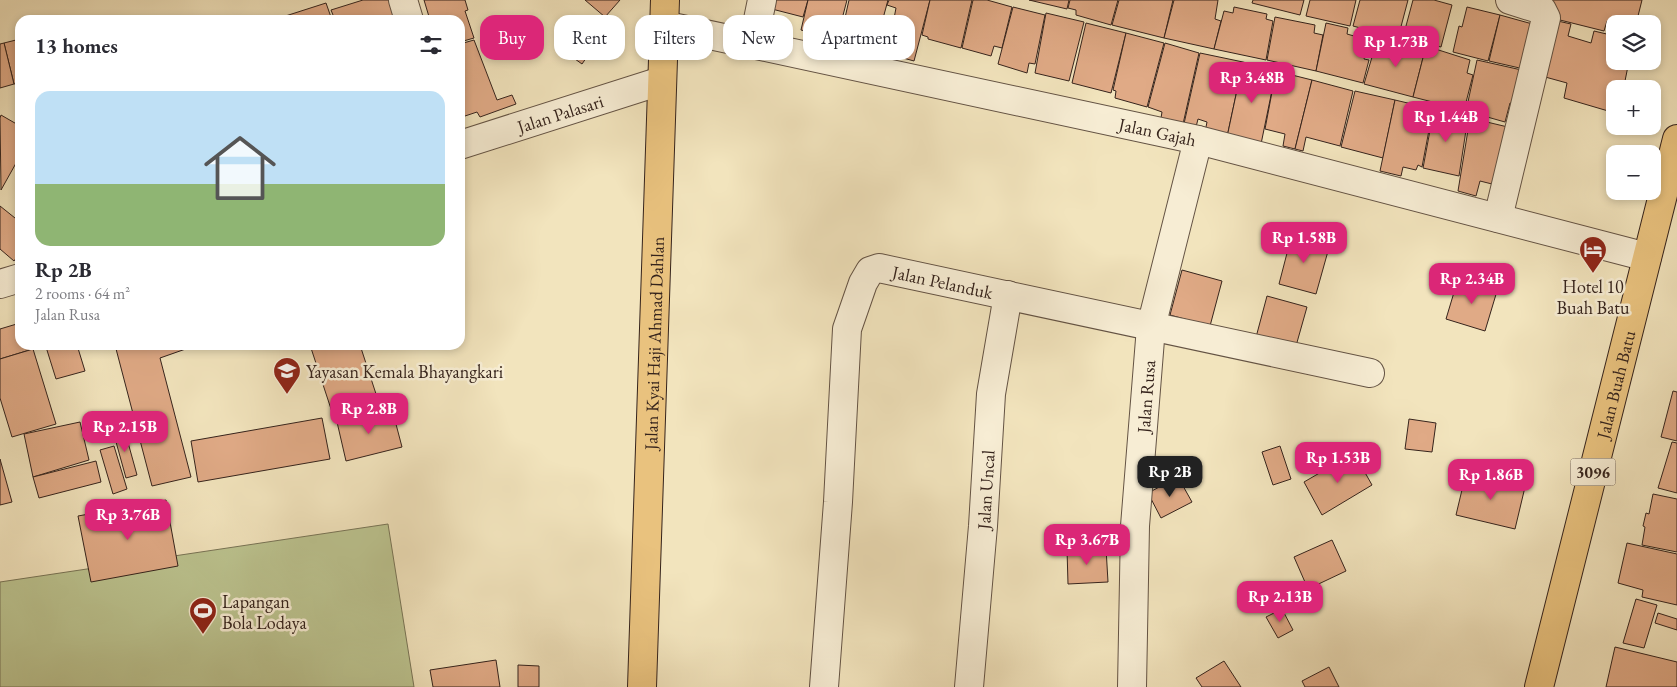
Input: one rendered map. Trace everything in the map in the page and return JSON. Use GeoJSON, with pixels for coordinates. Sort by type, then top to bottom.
{"type":"FeatureCollection","features":[{"type":"Feature","properties":{"kind":"main road","name":"Jalan Kyai Haji Ahmad Dahlan"},"geometry":{"type":"LineString","coordinates":[[642,687],[664,12]]}},
{"type":"Feature","properties":{"kind":"main road","name":"Jalan Buah Batu"},"geometry":{"type":"LineString","coordinates":[[1539,687],[1677,139]]}},
{"type":"Feature","properties":{"kind":"street"},"geometry":{"type":"LineString","coordinates":[[403,0],[408,15]]}},
{"type":"Feature","properties":{"kind":"street"},"geometry":{"type":"LineString","coordinates":[[759,15],[762,0]]}},
{"type":"Feature","properties":{"kind":"street"},"geometry":{"type":"LineString","coordinates":[[1498,218],[1546,18],[1542,10],[1510,0]]}},
{"type":"Feature","properties":{"kind":"street","name":"Jalan Gajah"},"geometry":{"type":"LineString","coordinates":[[664,12],[723,33]]}},
{"type":"Feature","properties":{"kind":"street","name":"Jalan Gajah"},"geometry":{"type":"LineString","coordinates":[[793,52],[1198,140],[1647,257]]}},
{"type":"Feature","properties":{"kind":"street","name":"Jalan Palasari"},"geometry":{"type":"LineString","coordinates":[[465,143],[661,80]]}},
{"type":"Feature","properties":{"kind":"street","name":"Jalan Rusa"},"geometry":{"type":"LineString","coordinates":[[1132,687],[1135,526],[1151,327],[1198,140]]}},
{"type":"Feature","properties":{"kind":"street","name":"Jalan Pelanduk"},"geometry":{"type":"LineString","coordinates":[[824,687],[838,502],[847,329],[863,283],[870,271],[879,268],[1370,373]]}},
{"type":"Feature","properties":{"kind":"street"},"geometry":{"type":"LineString","coordinates":[[0,284],[15,280]]}},
{"type":"Feature","properties":{"kind":"street","name":"Jalan Uncal"},"geometry":{"type":"LineString","coordinates":[[969,687],[983,526],[991,394],[1008,295]]}},
{"type":"Feature","properties":{"kind":"green space","name":"Lapangan Bola Lodaya"},"geometry":{"type":"Polygon","coordinates":[[[388,524],[414,687],[0,687],[0,582],[388,524]]]}},
{"type":"Feature","properties":{"kind":"building"},"geometry":{"type":"Polygon","coordinates":[[[363,0],[392,0],[396,15],[333,15],[331,10],[363,0]]]}},
{"type":"Feature","properties":{"kind":"building"},"geometry":{"type":"Polygon","coordinates":[[[424,0],[465,0],[468,10],[465,11],[474,38],[465,41],[465,15],[428,15],[424,0]]]}},
{"type":"Feature","properties":{"kind":"building"},"geometry":{"type":"Polygon","coordinates":[[[585,0],[620,0],[607,15],[603,15],[585,0]]]}},
{"type":"Feature","properties":{"kind":"building"},"geometry":{"type":"Polygon","coordinates":[[[770,0],[808,0],[803,17],[768,8],[770,0]]]}},
{"type":"Feature","properties":{"kind":"building"},"geometry":{"type":"Polygon","coordinates":[[[808,0],[847,0],[843,15],[804,15],[808,0]]]}},
{"type":"Feature","properties":{"kind":"building"},"geometry":{"type":"Polygon","coordinates":[[[849,0],[888,0],[884,15],[846,15],[849,0]]]}},
{"type":"Feature","properties":{"kind":"building"},"geometry":{"type":"Polygon","coordinates":[[[889,0],[930,0],[915,57],[915,15],[895,15],[896,8],[887,5],[889,0]]]}},
{"type":"Feature","properties":{"kind":"building"},"geometry":{"type":"Polygon","coordinates":[[[930,0],[972,0],[961,48],[928,39],[928,37],[922,35],[930,0]]]}},
{"type":"Feature","properties":{"kind":"building"},"geometry":{"type":"Polygon","coordinates":[[[973,0],[987,0],[1012,7],[1002,48],[994,46],[991,56],[962,48],[973,0]]]}},
{"type":"Feature","properties":{"kind":"building"},"geometry":{"type":"Polygon","coordinates":[[[1029,0],[1069,0],[1067,9],[1029,0]]]}},
{"type":"Feature","properties":{"kind":"building"},"geometry":{"type":"Polygon","coordinates":[[[1070,0],[1118,0],[1111,25],[1076,15],[1076,10],[1068,8],[1070,0]]]}},
{"type":"Feature","properties":{"kind":"building"},"geometry":{"type":"Polygon","coordinates":[[[1119,0],[1173,0],[1164,38],[1112,25],[1119,0]]]}},
{"type":"Feature","properties":{"kind":"building"},"geometry":{"type":"Polygon","coordinates":[[[1174,0],[1218,0],[1215,19],[1221,21],[1214,49],[1164,38],[1174,0]]]}},
{"type":"Feature","properties":{"kind":"building"},"geometry":{"type":"Polygon","coordinates":[[[1253,0],[1304,0],[1300,15],[1252,3],[1253,0]]]}},
{"type":"Feature","properties":{"kind":"building"},"geometry":{"type":"Polygon","coordinates":[[[1310,0],[1356,0],[1350,26],[1306,16],[1310,0]]]}},
{"type":"Feature","properties":{"kind":"building"},"geometry":{"type":"Polygon","coordinates":[[[1360,0],[1408,0],[1398,38],[1353,26],[1360,0]]]}},
{"type":"Feature","properties":{"kind":"building"},"geometry":{"type":"Polygon","coordinates":[[[1413,0],[1434,0],[1452,5],[1441,47],[1403,37],[1413,0]]]}},
{"type":"Feature","properties":{"kind":"building"},"geometry":{"type":"Polygon","coordinates":[[[1552,0],[1642,0],[1638,15],[1606,15],[1604,31],[1548,17],[1552,0]]]}},
{"type":"Feature","properties":{"kind":"building"},"geometry":{"type":"Polygon","coordinates":[[[326,3],[330,15],[289,15],[326,3]]]}},
{"type":"Feature","properties":{"kind":"building"},"geometry":{"type":"Polygon","coordinates":[[[1013,7],[1045,15],[1035,64],[1029,63],[1027,73],[998,64],[1013,7]]]}},
{"type":"Feature","properties":{"kind":"building"},"geometry":{"type":"Polygon","coordinates":[[[1234,7],[1267,14],[1266,19],[1273,21],[1266,60],[1214,49],[1224,11],[1233,13],[1234,7]]]}},
{"type":"Feature","properties":{"kind":"building"},"geometry":{"type":"Polygon","coordinates":[[[1467,7],[1500,15],[1488,61],[1453,52],[1459,26],[1462,27],[1467,7]]]}},
{"type":"Feature","properties":{"kind":"building"},"geometry":{"type":"Polygon","coordinates":[[[1046,13],[1084,22],[1069,81],[1035,73],[1046,13]]]}},
{"type":"Feature","properties":{"kind":"building"},"geometry":{"type":"Polygon","coordinates":[[[1500,15],[1536,25],[1524,69],[1489,61],[1500,15]]]}},
{"type":"Feature","properties":{"kind":"building"},"geometry":{"type":"Polygon","coordinates":[[[1275,17],[1315,25],[1314,33],[1323,35],[1316,71],[1267,60],[1275,17]]]}},
{"type":"Feature","properties":{"kind":"building"},"geometry":{"type":"Polygon","coordinates":[[[1549,19],[1571,24],[1568,36],[1591,43],[1594,31],[1606,34],[1606,70],[1627,70],[1625,80],[1606,80],[1606,110],[1564,98],[1567,83],[1538,75],[1549,19]]]}},
{"type":"Feature","properties":{"kind":"building"},"geometry":{"type":"Polygon","coordinates":[[[1086,23],[1126,33],[1111,93],[1072,83],[1086,23]]]}},
{"type":"Feature","properties":{"kind":"building"},"geometry":{"type":"Polygon","coordinates":[[[1326,23],[1348,28],[1347,34],[1368,40],[1364,59],[1369,60],[1363,83],[1316,71],[1326,23]]]}},
{"type":"Feature","properties":{"kind":"building"},"geometry":{"type":"Polygon","coordinates":[[[1126,33],[1164,43],[1147,107],[1115,98],[1116,91],[1113,90],[1126,33]]]}},
{"type":"Feature","properties":{"kind":"building"},"geometry":{"type":"Polygon","coordinates":[[[15,40],[15,84],[14,84],[4,43],[15,40]]]}},
{"type":"Feature","properties":{"kind":"building"},"geometry":{"type":"Polygon","coordinates":[[[474,40],[480,60],[482,60],[497,100],[512,95],[516,104],[480,117],[477,112],[465,116],[465,43],[474,40]]]}},
{"type":"Feature","properties":{"kind":"building"},"geometry":{"type":"Polygon","coordinates":[[[1396,41],[1414,46],[1414,43],[1426,46],[1413,97],[1364,84],[1375,47],[1383,49],[1385,43],[1394,46],[1396,41]]]}},
{"type":"Feature","properties":{"kind":"building"},"geometry":{"type":"Polygon","coordinates":[[[4,43],[14,84],[0,88],[0,44],[4,43]]]}},
{"type":"Feature","properties":{"kind":"building"},"geometry":{"type":"Polygon","coordinates":[[[1165,43],[1199,53],[1183,124],[1161,118],[1162,112],[1148,107],[1165,43]]]}},
{"type":"Feature","properties":{"kind":"building"},"geometry":{"type":"Polygon","coordinates":[[[1426,46],[1470,60],[1467,73],[1473,75],[1464,110],[1413,97],[1426,46]]]}},
{"type":"Feature","properties":{"kind":"building"},"geometry":{"type":"Polygon","coordinates":[[[1200,53],[1243,62],[1227,137],[1205,132],[1207,122],[1198,119],[1195,131],[1183,128],[1200,53]]]}},
{"type":"Feature","properties":{"kind":"building"},"geometry":{"type":"Polygon","coordinates":[[[576,60],[585,60],[582,64],[576,60]]]}},
{"type":"Feature","properties":{"kind":"building"},"geometry":{"type":"Polygon","coordinates":[[[1477,60],[1526,71],[1516,104],[1510,103],[1505,122],[1466,111],[1477,60]]]}},
{"type":"Feature","properties":{"kind":"building"},"geometry":{"type":"Polygon","coordinates":[[[1243,62],[1276,71],[1261,144],[1227,137],[1243,62]]]}},
{"type":"Feature","properties":{"kind":"building"},"geometry":{"type":"Polygon","coordinates":[[[1276,71],[1312,80],[1295,149],[1283,146],[1285,134],[1265,129],[1276,71]]]}},
{"type":"Feature","properties":{"kind":"building"},"geometry":{"type":"Polygon","coordinates":[[[1312,80],[1353,91],[1340,146],[1306,137],[1303,151],[1295,149],[1312,80]]]}},
{"type":"Feature","properties":{"kind":"building"},"geometry":{"type":"Polygon","coordinates":[[[1355,91],[1395,100],[1383,158],[1341,147],[1355,91]]]}},
{"type":"Feature","properties":{"kind":"building"},"geometry":{"type":"Polygon","coordinates":[[[1395,100],[1433,109],[1422,167],[1418,165],[1416,170],[1403,167],[1401,176],[1380,171],[1395,100]]]}},
{"type":"Feature","properties":{"kind":"building"},"geometry":{"type":"Polygon","coordinates":[[[1434,109],[1468,117],[1459,176],[1423,168],[1434,109]]]}},
{"type":"Feature","properties":{"kind":"building"},"geometry":{"type":"Polygon","coordinates":[[[1,115],[15,123],[15,165],[1,190],[1,115]]]}},
{"type":"Feature","properties":{"kind":"building"},"geometry":{"type":"Polygon","coordinates":[[[1470,118],[1512,128],[1500,186],[1480,181],[1476,196],[1458,191],[1470,118]]]}},
{"type":"Feature","properties":{"kind":"building"},"geometry":{"type":"Polygon","coordinates":[[[0,206],[15,218],[14,261],[0,249],[0,206]]]}},
{"type":"Feature","properties":{"kind":"building"},"geometry":{"type":"Polygon","coordinates":[[[1292,234],[1330,244],[1316,294],[1279,284],[1292,234]]]}},
{"type":"Feature","properties":{"kind":"building"},"geometry":{"type":"Polygon","coordinates":[[[1182,270],[1222,281],[1210,326],[1170,315],[1182,270]]]}},
{"type":"Feature","properties":{"kind":"building"},"geometry":{"type":"Polygon","coordinates":[[[1458,279],[1497,291],[1485,331],[1446,319],[1458,279]]]}},
{"type":"Feature","properties":{"kind":"building"},"geometry":{"type":"Polygon","coordinates":[[[1267,296],[1307,307],[1294,353],[1255,341],[1267,296]]]}},
{"type":"Feature","properties":{"kind":"building"},"geometry":{"type":"Polygon","coordinates":[[[15,324],[15,350],[30,350],[0,359],[0,329],[15,324]]]}},
{"type":"Feature","properties":{"kind":"building"},"geometry":{"type":"Polygon","coordinates":[[[33,350],[56,424],[12,437],[0,398],[0,359],[33,350]]]}},
{"type":"Feature","properties":{"kind":"building"},"geometry":{"type":"Polygon","coordinates":[[[47,350],[79,350],[85,371],[56,379],[47,350]]]}},
{"type":"Feature","properties":{"kind":"building"},"geometry":{"type":"Polygon","coordinates":[[[116,350],[183,350],[160,358],[191,477],[152,486],[116,350]]]}},
{"type":"Feature","properties":{"kind":"building"},"geometry":{"type":"Polygon","coordinates":[[[312,350],[362,350],[377,397],[332,412],[312,350]]]}},
{"type":"Feature","properties":{"kind":"building"},"geometry":{"type":"Polygon","coordinates":[[[1673,391],[1677,392],[1677,441],[1661,437],[1673,391]]]}},
{"type":"Feature","properties":{"kind":"building"},"geometry":{"type":"Polygon","coordinates":[[[392,409],[402,447],[346,461],[337,422],[392,409]]]}},
{"type":"Feature","properties":{"kind":"building"},"geometry":{"type":"Polygon","coordinates":[[[322,418],[330,459],[198,482],[191,441],[322,418]]]}},
{"type":"Feature","properties":{"kind":"building"},"geometry":{"type":"Polygon","coordinates":[[[1409,419],[1436,423],[1432,452],[1405,449],[1409,419]]]}},
{"type":"Feature","properties":{"kind":"building"},"geometry":{"type":"Polygon","coordinates":[[[80,422],[89,460],[33,477],[24,434],[80,422]]]}},
{"type":"Feature","properties":{"kind":"building"},"geometry":{"type":"Polygon","coordinates":[[[124,428],[137,475],[126,478],[113,431],[124,428]]]}},
{"type":"Feature","properties":{"kind":"building"},"geometry":{"type":"Polygon","coordinates":[[[1672,442],[1677,443],[1677,493],[1658,488],[1672,442]]]}},
{"type":"Feature","properties":{"kind":"building"},"geometry":{"type":"Polygon","coordinates":[[[114,446],[127,489],[113,494],[100,450],[114,446]]]}},
{"type":"Feature","properties":{"kind":"building"},"geometry":{"type":"Polygon","coordinates":[[[1280,446],[1291,479],[1273,485],[1262,452],[1280,446]]]}},
{"type":"Feature","properties":{"kind":"building"},"geometry":{"type":"Polygon","coordinates":[[[1354,453],[1372,485],[1322,515],[1304,482],[1354,453]]]}},
{"type":"Feature","properties":{"kind":"building"},"geometry":{"type":"Polygon","coordinates":[[[0,459],[12,502],[0,505],[0,459]]]}},
{"type":"Feature","properties":{"kind":"building"},"geometry":{"type":"Polygon","coordinates":[[[96,461],[101,482],[39,498],[33,477],[96,461]]]}},
{"type":"Feature","properties":{"kind":"building"},"geometry":{"type":"Polygon","coordinates":[[[1466,473],[1525,487],[1515,529],[1456,515],[1466,473]]]}},
{"type":"Feature","properties":{"kind":"building"},"geometry":{"type":"Polygon","coordinates":[[[1178,477],[1192,502],[1161,518],[1148,493],[1178,477]]]}},
{"type":"Feature","properties":{"kind":"building"},"geometry":{"type":"Polygon","coordinates":[[[1653,494],[1677,499],[1677,552],[1642,545],[1645,527],[1643,526],[1646,513],[1649,514],[1653,494]]]}},
{"type":"Feature","properties":{"kind":"building"},"geometry":{"type":"Polygon","coordinates":[[[166,500],[178,566],[91,582],[78,516],[166,500]]]}},
{"type":"Feature","properties":{"kind":"building"},"geometry":{"type":"Polygon","coordinates":[[[1332,540],[1346,571],[1308,589],[1294,557],[1332,540]]]}},
{"type":"Feature","properties":{"kind":"building"},"geometry":{"type":"Polygon","coordinates":[[[1627,543],[1677,554],[1677,605],[1642,597],[1643,590],[1618,583],[1627,543]]]}},
{"type":"Feature","properties":{"kind":"building"},"geometry":{"type":"Polygon","coordinates":[[[1106,548],[1108,582],[1068,584],[1067,549],[1106,548]]]}},
{"type":"Feature","properties":{"kind":"building"},"geometry":{"type":"Polygon","coordinates":[[[1636,599],[1657,605],[1644,648],[1623,643],[1636,599]]]}},
{"type":"Feature","properties":{"kind":"building"},"geometry":{"type":"Polygon","coordinates":[[[1282,609],[1293,630],[1278,638],[1266,617],[1282,609]]]}},
{"type":"Feature","properties":{"kind":"building"},"geometry":{"type":"Polygon","coordinates":[[[1658,613],[1677,619],[1677,630],[1655,623],[1658,613]]]}},
{"type":"Feature","properties":{"kind":"building"},"geometry":{"type":"Polygon","coordinates":[[[1615,647],[1677,662],[1677,687],[1606,687],[1615,647]]]}},
{"type":"Feature","properties":{"kind":"building"},"geometry":{"type":"Polygon","coordinates":[[[496,660],[500,687],[433,687],[430,670],[496,660]]]}},
{"type":"Feature","properties":{"kind":"building"},"geometry":{"type":"Polygon","coordinates":[[[1224,661],[1241,687],[1202,687],[1196,678],[1224,661]]]}},
{"type":"Feature","properties":{"kind":"building"},"geometry":{"type":"Polygon","coordinates":[[[518,665],[539,666],[539,687],[518,687],[518,665]]]}},
{"type":"Feature","properties":{"kind":"building"},"geometry":{"type":"Polygon","coordinates":[[[1329,667],[1339,687],[1305,687],[1302,681],[1329,667]]]}},
{"type":"Feature","properties":{"kind":"place","name":"Hotel 10 Buah Batu"},"geometry":{"type":"Point","coordinates":[1593,274]}},
{"type":"Feature","properties":{"kind":"place","name":"Yayasan Kemala Bhayangkari"},"geometry":{"type":"Point","coordinates":[287,395]}},
{"type":"Feature","properties":{"kind":"place","name":"Lapangan Bola Lodaya"},"geometry":{"type":"Point","coordinates":[203,635]}}]}
